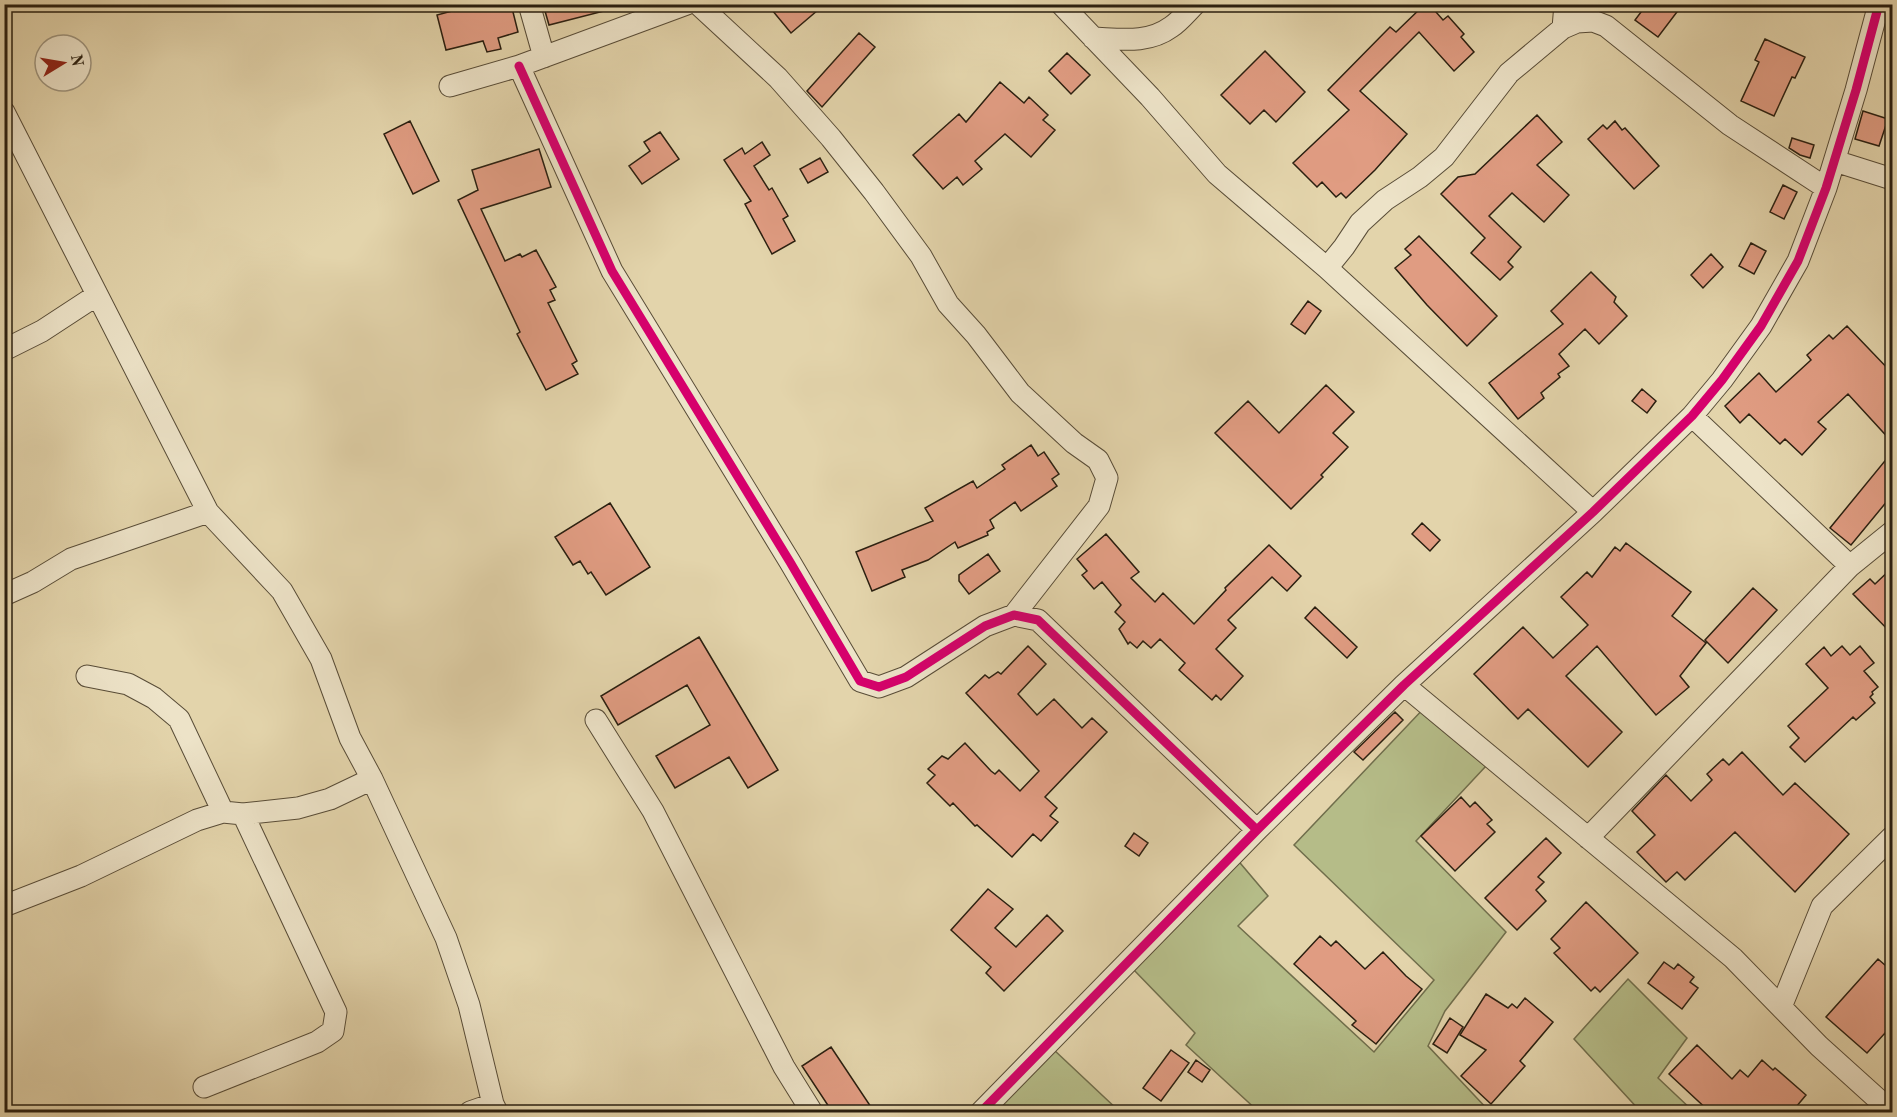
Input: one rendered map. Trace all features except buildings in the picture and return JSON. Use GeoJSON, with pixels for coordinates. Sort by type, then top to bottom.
{"type":"FeatureCollection","features":[{"type":"Feature","properties":{"kind":"street"},"geometry":{"type":"LineString","coordinates":[[529,4],[544,57]]}},
{"type":"Feature","properties":{"kind":"street"},"geometry":{"type":"LineString","coordinates":[[450,86],[519,66],[687,4]]}},
{"type":"Feature","properties":{"kind":"street"},"geometry":{"type":"LineString","coordinates":[[519,66],[612,271],[860,681],[879,687],[906,677],[985,626],[1014,615],[1099,506],[1107,478],[1098,460],[1074,443],[1020,393],[976,335],[948,304],[921,256],[831,138],[778,78],[698,4]]}},
{"type":"Feature","properties":{"kind":"street"},"geometry":{"type":"LineString","coordinates":[[1061,4],[1150,98],[1217,174],[1327,268],[1593,512]]}},
{"type":"Feature","properties":{"kind":"street"},"geometry":{"type":"LineString","coordinates":[[1093,38],[1135,40],[1151,37],[1171,27],[1195,4]]}},
{"type":"Feature","properties":{"kind":"street"},"geometry":{"type":"LineString","coordinates":[[1563,28],[1565,4]]}},
{"type":"Feature","properties":{"kind":"street"},"geometry":{"type":"LineString","coordinates":[[1588,4],[1606,26],[1730,125],[1826,188]]}},
{"type":"Feature","properties":{"kind":"street"},"geometry":{"type":"LineString","coordinates":[[981,1113],[1257,830],[1404,685],[1593,512],[1692,416],[1722,380],[1761,326],[1797,261],[1835,161],[1880,4]]}},
{"type":"Feature","properties":{"kind":"street"},"geometry":{"type":"LineString","coordinates":[[1327,268],[1360,223],[1385,200],[1420,177],[1444,157],[1509,73],[1563,28],[1577,22],[1593,21],[1606,26]]}},
{"type":"Feature","properties":{"kind":"street"},"geometry":{"type":"LineString","coordinates":[[4,112],[208,512],[282,591],[321,659],[350,738],[372,779],[446,938],[469,1005],[495,1108],[471,1113]]}},
{"type":"Feature","properties":{"kind":"street"},"geometry":{"type":"LineString","coordinates":[[1835,161],[1893,179]]}},
{"type":"Feature","properties":{"kind":"street"},"geometry":{"type":"LineString","coordinates":[[4,350],[42,331],[97,295]]}},
{"type":"Feature","properties":{"kind":"street"},"geometry":{"type":"LineString","coordinates":[[1692,416],[1850,566]]}},
{"type":"Feature","properties":{"kind":"street"},"geometry":{"type":"LineString","coordinates":[[4,595],[33,582],[71,559],[208,512]]}},
{"type":"Feature","properties":{"kind":"street"},"geometry":{"type":"LineString","coordinates":[[1588,838],[1850,566],[1893,532]]}},
{"type":"Feature","properties":{"kind":"street"},"geometry":{"type":"LineString","coordinates":[[1014,615],[1038,620],[1257,830]]}},
{"type":"Feature","properties":{"kind":"street"},"geometry":{"type":"LineString","coordinates":[[87,676],[128,684],[154,698],[179,719],[233,813],[336,1012],[333,1031],[317,1042],[204,1087]]}},
{"type":"Feature","properties":{"kind":"street"},"geometry":{"type":"LineString","coordinates":[[1404,685],[1733,958],[1820,1046],[1893,1112]]}},
{"type":"Feature","properties":{"kind":"street"},"geometry":{"type":"LineString","coordinates":[[596,720],[653,811],[784,1066],[812,1113]]}},
{"type":"Feature","properties":{"kind":"street"},"geometry":{"type":"LineString","coordinates":[[4,906],[81,876],[197,820],[233,813],[298,808],[330,799],[372,779]]}},
{"type":"Feature","properties":{"kind":"street"},"geometry":{"type":"LineString","coordinates":[[1781,1007],[1822,906],[1893,837]]}},
{"type":"Feature","properties":{"kind":"green space"},"geometry":{"type":"Polygon","coordinates":[[[1427,705],[1486,766],[1416,841],[1506,932],[1445,1011],[1428,1046],[1490,1112],[1424,1112],[1419,1107],[1413,1112],[1259,1112],[1186,1045],[1195,1033],[1132,968],[1235,857],[1268,896],[1238,926],[1374,1052],[1434,980],[1294,845],[1427,705]]]}},
{"type":"Feature","properties":{"kind":"green space"},"geometry":{"type":"Polygon","coordinates":[[[1628,979],[1687,1038],[1658,1078],[1694,1112],[1641,1112],[1574,1039],[1628,979]]]}},
{"type":"Feature","properties":{"kind":"green space"},"geometry":{"type":"Polygon","coordinates":[[[1053,1049],[1120,1112],[993,1112],[1053,1049]]]}},
{"type":"Feature","properties":{"kind":"cycle path"},"geometry":{"type":"LineString","coordinates":[[981,1112],[1257,830],[1404,685],[1593,512],[1692,416],[1722,380],[1761,326],[1798,261],[1826,188],[1879,4]]}},
{"type":"Feature","properties":{"kind":"cycle path"},"geometry":{"type":"LineString","coordinates":[[519,66],[612,271],[860,681],[879,687],[906,677],[985,626],[1014,615],[1038,620],[1257,830]]}}]}
